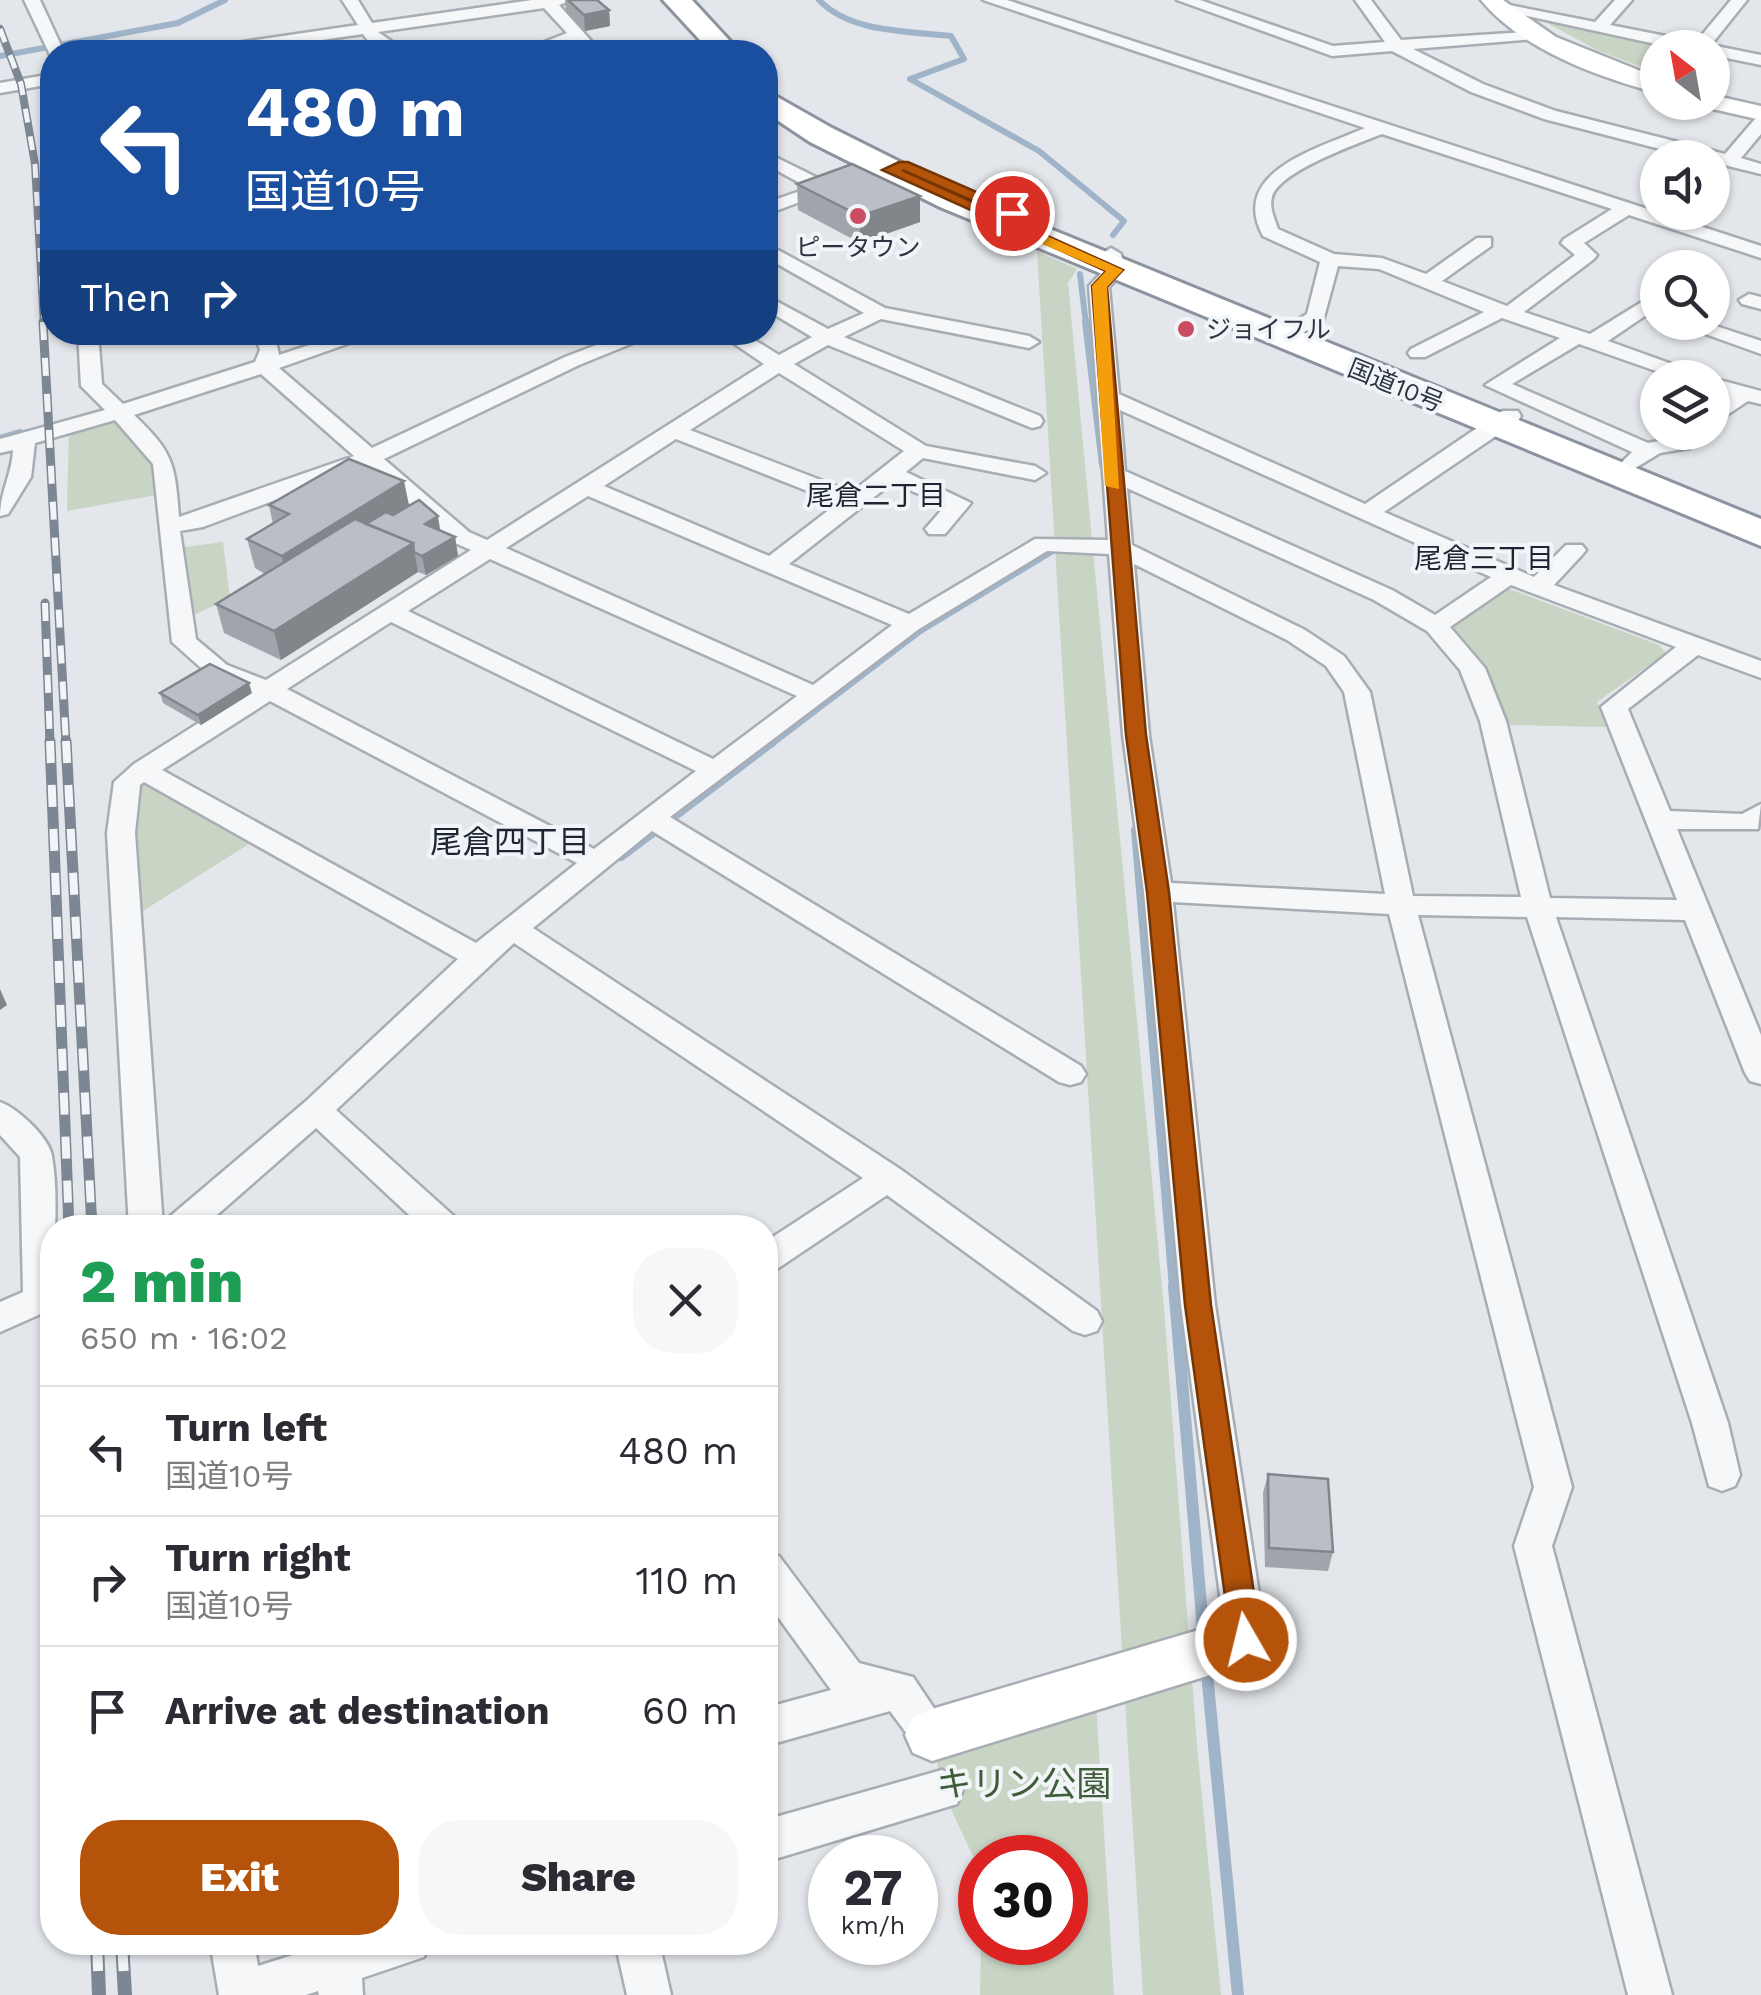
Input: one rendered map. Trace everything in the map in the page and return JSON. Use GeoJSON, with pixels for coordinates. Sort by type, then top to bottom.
{"type":"FeatureCollection","features":[{"type":"Feature","properties":{"kind":"highway"},"geometry":{"type":"LineString","coordinates":[[658,0],[694,40]]}},
{"type":"Feature","properties":{"kind":"highway"},"geometry":{"type":"LineString","coordinates":[[676,0],[714,40]]}},
{"type":"Feature","properties":{"kind":"highway","name":"国道10号"},"geometry":{"type":"LineString","coordinates":[[778,92],[896,167]]}},
{"type":"Feature","properties":{"kind":"highway","name":"国道10号"},"geometry":{"type":"LineString","coordinates":[[778,107],[821,135],[1113,262],[1504,421],[1632,463],[1761,518]]}},
{"type":"Feature","properties":{"kind":"highway","name":"国道10号"},"geometry":{"type":"LineString","coordinates":[[1113,262],[1294,330],[1504,421]]}},
{"type":"Feature","properties":{"kind":"highway","name":"国道10号"},"geometry":{"type":"LineString","coordinates":[[1632,463],[1761,534]]}},
{"type":"Feature","properties":{"kind":"street"},"geometry":{"type":"LineString","coordinates":[[32,0],[50,40]]}},
{"type":"Feature","properties":{"kind":"street"},"geometry":{"type":"LineString","coordinates":[[350,0],[375,40]]}},
{"type":"Feature","properties":{"kind":"street"},"geometry":{"type":"LineString","coordinates":[[991,0],[1761,252]]}},
{"type":"Feature","properties":{"kind":"street"},"geometry":{"type":"LineString","coordinates":[[1184,0],[1332,51],[1534,34]]}},
{"type":"Feature","properties":{"kind":"street"},"geometry":{"type":"LineString","coordinates":[[1176,18],[1225,0]]}},
{"type":"Feature","properties":{"kind":"street"},"geometry":{"type":"LineString","coordinates":[[1363,0],[1398,48],[1512,102],[1655,140]]}},
{"type":"Feature","properties":{"kind":"street"},"geometry":{"type":"LineString","coordinates":[[1598,27],[1624,0]]}},
{"type":"Feature","properties":{"kind":"street"},"geometry":{"type":"LineString","coordinates":[[1714,30],[1739,0]]}},
{"type":"Feature","properties":{"kind":"street"},"geometry":{"type":"LineString","coordinates":[[288,40],[553,1],[582,40]]}},
{"type":"Feature","properties":{"kind":"street"},"geometry":{"type":"LineString","coordinates":[[1495,4],[1640,35]]}},
{"type":"Feature","properties":{"kind":"street"},"geometry":{"type":"LineString","coordinates":[[1495,4],[1534,34],[1587,61],[1640,80]]}},
{"type":"Feature","properties":{"kind":"street"},"geometry":{"type":"LineString","coordinates":[[562,40],[577,35]]}},
{"type":"Feature","properties":{"kind":"street"},"geometry":{"type":"LineString","coordinates":[[1730,54],[1761,60]]}},
{"type":"Feature","properties":{"kind":"street"},"geometry":{"type":"LineString","coordinates":[[0,88],[40,80]]}},
{"type":"Feature","properties":{"kind":"street"},"geometry":{"type":"LineString","coordinates":[[1730,106],[1761,112]]}},
{"type":"Feature","properties":{"kind":"street"},"geometry":{"type":"LineString","coordinates":[[1761,123],[1730,160],[1761,168]]}},
{"type":"Feature","properties":{"kind":"street"},"geometry":{"type":"LineString","coordinates":[[1378,128],[1290,170],[1270,184],[1262,206],[1270,232],[1330,259],[1382,264],[1505,312],[1646,360]]}},
{"type":"Feature","properties":{"kind":"street"},"geometry":{"type":"LineString","coordinates":[[778,164],[825,189]]}},
{"type":"Feature","properties":{"kind":"street"},"geometry":{"type":"LineString","coordinates":[[778,205],[896,167]]}},
{"type":"Feature","properties":{"kind":"street"},"geometry":{"type":"LineString","coordinates":[[1418,353],[1505,312],[1587,255],[1572,244],[1626,210]]}},
{"type":"Feature","properties":{"kind":"street"},"geometry":{"type":"LineString","coordinates":[[1428,282],[1484,242]]}},
{"type":"Feature","properties":{"kind":"street"},"geometry":{"type":"LineString","coordinates":[[778,256],[879,313],[1029,342]]}},
{"type":"Feature","properties":{"kind":"street"},"geometry":{"type":"LineString","coordinates":[[1294,330],[1316,317],[1330,259]]}},
{"type":"Feature","properties":{"kind":"street"},"geometry":{"type":"LineString","coordinates":[[778,1586],[847,1679],[899,1690],[932,1735],[1246,1640],[1198,1305],[1158,892],[1136,735],[1099,286],[1113,262]]}},
{"type":"Feature","properties":{"kind":"street"},"geometry":{"type":"LineString","coordinates":[[778,308],[826,336],[1032,421]]}},
{"type":"Feature","properties":{"kind":"street"},"geometry":{"type":"LineString","coordinates":[[1640,308],[1496,385],[1632,463],[1664,450]]}},
{"type":"Feature","properties":{"kind":"street"},"geometry":{"type":"LineString","coordinates":[[145,1215],[121,834],[127,782],[777,365],[826,336],[879,313]]}},
{"type":"Feature","properties":{"kind":"street"},"geometry":{"type":"LineString","coordinates":[[1730,338],[1761,348]]}},
{"type":"Feature","properties":{"kind":"street"},"geometry":{"type":"LineString","coordinates":[[89,345],[92,386],[146,438],[164,464],[184,642],[218,670],[271,690],[597,862]]}},
{"type":"Feature","properties":{"kind":"street"},"geometry":{"type":"LineString","coordinates":[[264,366],[268,345]]}},
{"type":"Feature","properties":{"kind":"street"},"geometry":{"type":"LineString","coordinates":[[0,446],[330,345]]}},
{"type":"Feature","properties":{"kind":"street"},"geometry":{"type":"LineString","coordinates":[[168,525],[195,522],[368,458],[572,361],[615,345]]}},
{"type":"Feature","properties":{"kind":"street"},"geometry":{"type":"LineString","coordinates":[[747,345],[920,451],[1035,473]]}},
{"type":"Feature","properties":{"kind":"street"},"geometry":{"type":"LineString","coordinates":[[1736,390],[1761,362]]}},
{"type":"Feature","properties":{"kind":"street"},"geometry":{"type":"LineString","coordinates":[[264,366],[461,537],[815,695]]}},
{"type":"Feature","properties":{"kind":"street"},"geometry":{"type":"LineString","coordinates":[[1110,398],[1508,576],[1761,670]]}},
{"type":"Feature","properties":{"kind":"street"},"geometry":{"type":"LineString","coordinates":[[1365,514],[1504,421]]}},
{"type":"Feature","properties":{"kind":"street"},"geometry":{"type":"LineString","coordinates":[[676,432],[856,501]]}},
{"type":"Feature","properties":{"kind":"street"},"geometry":{"type":"LineString","coordinates":[[0,510],[18,490],[24,468],[24,439]]}},
{"type":"Feature","properties":{"kind":"street"},"geometry":{"type":"LineString","coordinates":[[771,566],[920,451]]}},
{"type":"Feature","properties":{"kind":"street"},"geometry":{"type":"LineString","coordinates":[[1112,473],[1383,595],[1436,626],[1472,668],[1493,722],[1538,906],[1710,1423],[1722,1474]]}},
{"type":"Feature","properties":{"kind":"street"},"geometry":{"type":"LineString","coordinates":[[890,474],[960,504],[937,529]]}},
{"type":"Feature","properties":{"kind":"street"},"geometry":{"type":"LineString","coordinates":[[590,488],[910,624]]}},
{"type":"Feature","properties":{"kind":"street"},"geometry":{"type":"LineString","coordinates":[[195,1215],[316,1110],[478,956],[651,818],[910,624],[1043,544],[1120,548],[1296,635],[1335,661],[1357,692],[1400,906],[1553,1486],[1533,1546],[1650,1995]]}},
{"type":"Feature","properties":{"kind":"street"},"geometry":{"type":"LineString","coordinates":[[1538,586],[1574,550]]}},
{"type":"Feature","properties":{"kind":"street"},"geometry":{"type":"LineString","coordinates":[[1436,626],[1508,576]]}},
{"type":"Feature","properties":{"kind":"street"},"geometry":{"type":"LineString","coordinates":[[392,612],[716,770]]}},
{"type":"Feature","properties":{"kind":"street"},"geometry":{"type":"LineString","coordinates":[[1695,645],[1614,707],[1761,1074]]}},
{"type":"Feature","properties":{"kind":"street"},"geometry":{"type":"LineString","coordinates":[[143,770],[478,956]]}},
{"type":"Feature","properties":{"kind":"street"},"geometry":{"type":"LineString","coordinates":[[1662,820],[1748,824],[1761,813]]}},
{"type":"Feature","properties":{"kind":"street"},"geometry":{"type":"LineString","coordinates":[[651,818],[1070,1074]]}},
{"type":"Feature","properties":{"kind":"street"},"geometry":{"type":"LineString","coordinates":[[1158,892],[1400,906],[1693,910]]}},
{"type":"Feature","properties":{"kind":"street"},"geometry":{"type":"LineString","coordinates":[[514,929],[888,1178],[1085,1321]]}},
{"type":"Feature","properties":{"kind":"street"},"geometry":{"type":"LineString","coordinates":[[316,1110],[431,1215]]}},
{"type":"Feature","properties":{"kind":"street"},"geometry":{"type":"LineString","coordinates":[[0,1114],[36,1154],[40,1215]]}},
{"type":"Feature","properties":{"kind":"street"},"geometry":{"type":"LineString","coordinates":[[778,1250],[888,1178]]}},
{"type":"Feature","properties":{"kind":"street"},"geometry":{"type":"LineString","coordinates":[[0,1318],[40,1300]]}},
{"type":"Feature","properties":{"kind":"street"},"geometry":{"type":"LineString","coordinates":[[778,1723],[899,1690]]}},
{"type":"Feature","properties":{"kind":"street"},"geometry":{"type":"LineString","coordinates":[[778,1836],[942,1790]]}},
{"type":"Feature","properties":{"kind":"street"},"geometry":{"type":"LineString","coordinates":[[235,1959],[240,1993],[340,1979],[385,1955]]}},
{"type":"Feature","properties":{"kind":"street"},"geometry":{"type":"LineString","coordinates":[[640,1955],[649,1995]]}},
{"type":"Feature","properties":{"kind":"green space"},"geometry":{"type":"Polygon","coordinates":[[[1536,17],[1640,37],[1640,66],[1597,50],[1536,17]]]}},
{"type":"Feature","properties":{"kind":"green space"},"geometry":{"type":"Polygon","coordinates":[[[1037,251],[1077,269],[1068,283],[1164,1309],[1197,1745],[1221,1995],[1143,1995],[1037,251]]]}},
{"type":"Feature","properties":{"kind":"green space"},"geometry":{"type":"Polygon","coordinates":[[[118,413],[146,438],[167,493],[67,511],[69,427],[118,413]]]}},
{"type":"Feature","properties":{"kind":"green space"},"geometry":{"type":"Polygon","coordinates":[[[223,542],[230,598],[181,621],[171,549],[223,542]]]}},
{"type":"Feature","properties":{"kind":"green space"},"geometry":{"type":"Polygon","coordinates":[[[1504,587],[1659,645],[1666,653],[1597,702],[1607,727],[1505,725],[1485,673],[1447,625],[1504,587]]]}},
{"type":"Feature","properties":{"kind":"green space"},"geometry":{"type":"Polygon","coordinates":[[[143,770],[263,835],[127,921],[121,833],[143,770]]]}},
{"type":"Feature","properties":{"kind":"green space","name":"キリン公園"},"geometry":{"type":"Polygon","coordinates":[[[1095,1687],[1114,1995],[980,1995],[981,1965],[1088,1965],[1088,1835],[963,1835],[942,1790],[932,1735],[1095,1687]]]}},
{"type":"Feature","properties":{"kind":"building"},"geometry":{"type":"Polygon","coordinates":[[[568,0],[597,0],[609,10],[584,15],[568,0]]]}},
{"type":"Feature","properties":{"kind":"building"},"geometry":{"type":"Polygon","coordinates":[[[852,164],[920,196],[860,216],[797,184],[852,164]]]}},
{"type":"Feature","properties":{"kind":"building"},"geometry":{"type":"Polygon","coordinates":[[[349,459],[404,481],[282,556],[247,539],[289,514],[269,505],[349,459]]]}},
{"type":"Feature","properties":{"kind":"building"},"geometry":{"type":"Polygon","coordinates":[[[419,500],[438,516],[425,524],[455,537],[422,556],[414,552],[413,543],[366,524],[386,512],[393,515],[419,500]]]}},
{"type":"Feature","properties":{"kind":"building"},"geometry":{"type":"Polygon","coordinates":[[[355,519],[413,543],[274,631],[216,604],[355,519]]]}},
{"type":"Feature","properties":{"kind":"building"},"geometry":{"type":"Polygon","coordinates":[[[210,664],[249,683],[198,715],[160,693],[210,664]]]}},
{"type":"Feature","properties":{"kind":"building"},"geometry":{"type":"Polygon","coordinates":[[[1268,1474],[1328,1479],[1333,1552],[1269,1548],[1268,1474]]]}},
{"type":"Feature","properties":{"kind":"waterway"},"geometry":{"type":"LineString","coordinates":[[86,40],[178,23],[225,0]]}},
{"type":"Feature","properties":{"kind":"waterway"},"geometry":{"type":"LineString","coordinates":[[819,0],[832,11],[863,25],[951,36],[964,59],[910,79],[1039,151],[1124,221],[1113,235]]}},
{"type":"Feature","properties":{"kind":"waterway"},"geometry":{"type":"LineString","coordinates":[[0,56],[40,49]]}},
{"type":"Feature","properties":{"kind":"waterway"},"geometry":{"type":"LineString","coordinates":[[1080,274],[1086,324]]}},
{"type":"Feature","properties":{"kind":"waterway"},"geometry":{"type":"LineString","coordinates":[[1086,322],[1103,465]]}},
{"type":"Feature","properties":{"kind":"waterway"},"geometry":{"type":"LineString","coordinates":[[0,439],[20,433]]}},
{"type":"Feature","properties":{"kind":"waterway"},"geometry":{"type":"LineString","coordinates":[[770,744],[920,630],[1059,546]]}},
{"type":"Feature","properties":{"kind":"waterway"},"geometry":{"type":"LineString","coordinates":[[621,856],[773,741]]}},
{"type":"Feature","properties":{"kind":"waterway"},"geometry":{"type":"LineString","coordinates":[[1136,830],[1174,1288]]}},
{"type":"Feature","properties":{"kind":"waterway"},"geometry":{"type":"LineString","coordinates":[[1174,1286],[1204,1641]]}},
{"type":"Feature","properties":{"kind":"waterway"},"geometry":{"type":"LineString","coordinates":[[1206,1663],[1238,1995]]}},
{"type":"Feature","properties":{"kind":"railway"},"geometry":{"type":"LineString","coordinates":[[0,29],[21,84],[35,164],[40,253]]}},
{"type":"Feature","properties":{"kind":"railway"},"geometry":{"type":"LineString","coordinates":[[44,345],[66,744]]}},
{"type":"Feature","properties":{"kind":"railway"},"geometry":{"type":"LineString","coordinates":[[45,603],[50,744]]}},
{"type":"Feature","properties":{"kind":"railway"},"geometry":{"type":"LineString","coordinates":[[50,741],[68,1215]]}},
{"type":"Feature","properties":{"kind":"railway"},"geometry":{"type":"LineString","coordinates":[[66,741],[91,1215]]}},
{"type":"Feature","properties":{"kind":"railway"},"geometry":{"type":"LineString","coordinates":[[97,1955],[99,1995]]}},
{"type":"Feature","properties":{"kind":"railway"},"geometry":{"type":"LineString","coordinates":[[123,1955],[125,1995]]}},
{"type":"Feature","properties":{"kind":"slow traffic"},"geometry":{"type":"LineString","coordinates":[[995,219],[1115,270],[1099,286],[1110,398],[1113,486]]}},
{"type":"Feature","properties":{"kind":"place","name":"ピータウン"},"geometry":{"type":"Point","coordinates":[858,216]}},
{"type":"Feature","properties":{"kind":"place","name":"ジョイフル"},"geometry":{"type":"Point","coordinates":[1186,329]}},
{"type":"Feature","properties":{"kind":"district","name":"尾倉二丁目"},"geometry":{"type":"Point","coordinates":[876,495]}},
{"type":"Feature","properties":{"kind":"district","name":"尾倉三丁目"},"geometry":{"type":"Point","coordinates":[1484,558]}},
{"type":"Feature","properties":{"kind":"district","name":"尾倉四丁目"},"geometry":{"type":"Point","coordinates":[510,842]}},
{"type":"Feature","properties":{"kind":"route"},"geometry":{"type":"LineString","coordinates":[[1012,213],[904,165],[889,170],[1115,270],[1099,286],[1136,735],[1158,892],[1198,1305],[1246,1640]]}}]}
